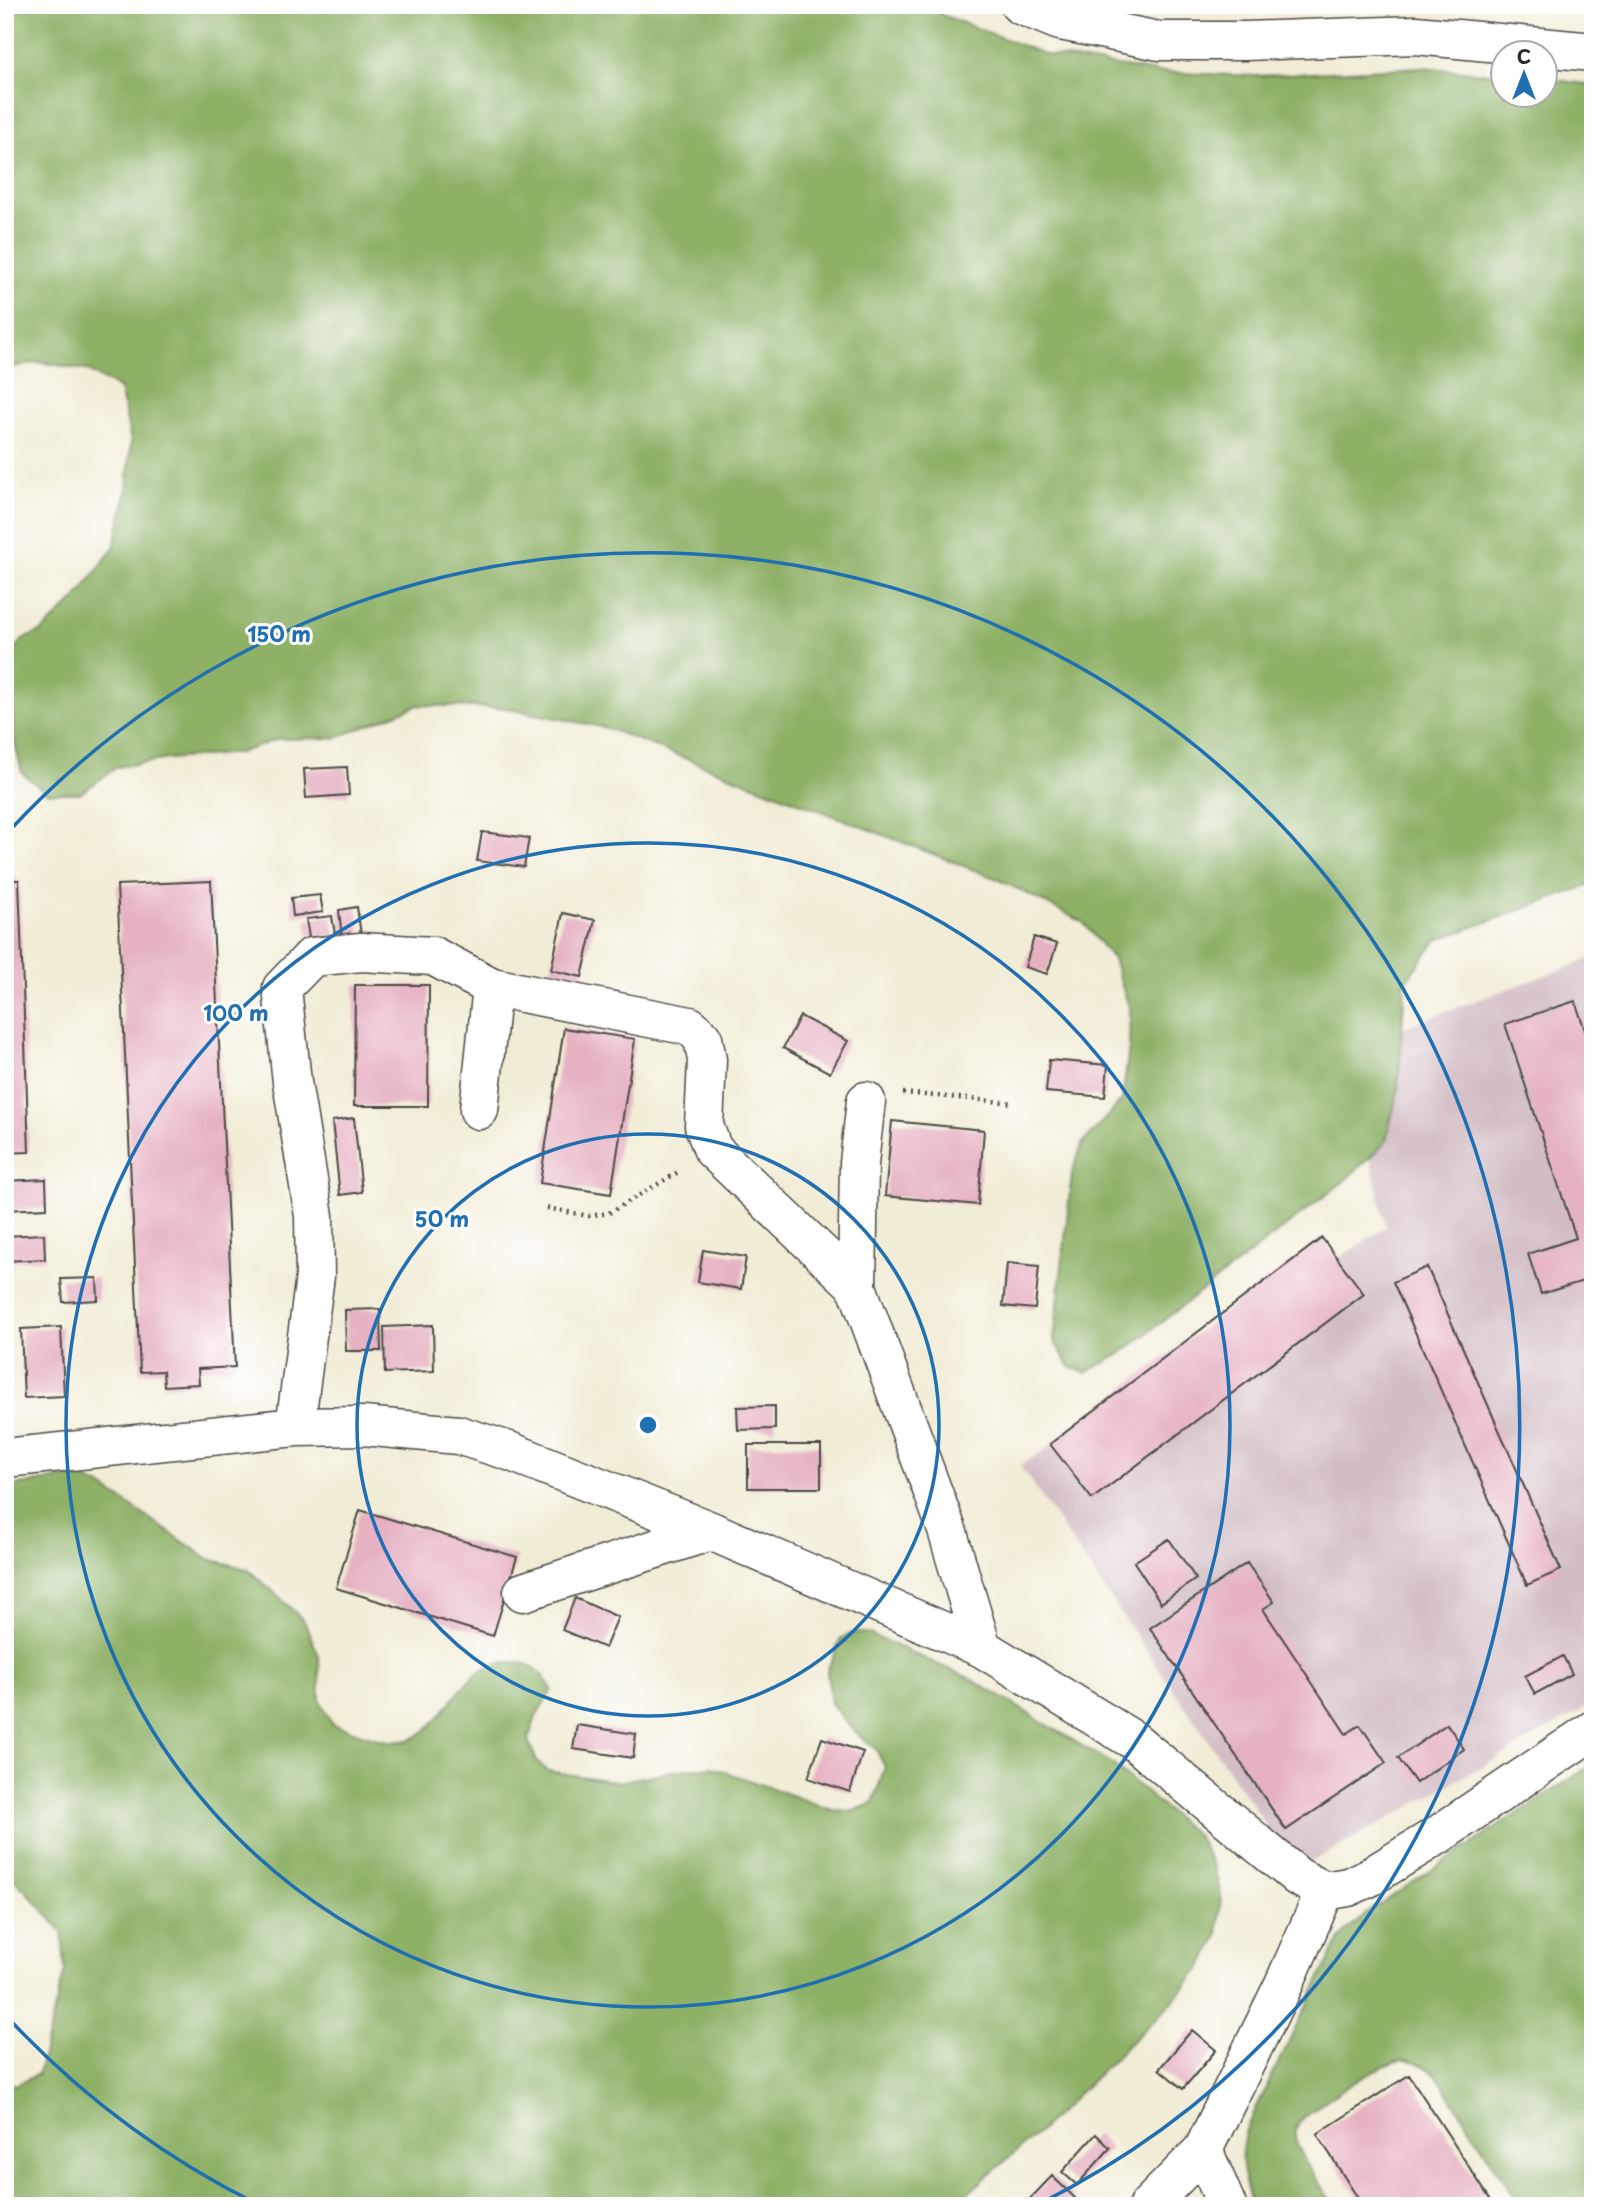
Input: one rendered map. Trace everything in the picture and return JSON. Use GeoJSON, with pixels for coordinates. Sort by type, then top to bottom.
{"type":"FeatureCollection","features":[{"type":"Feature","properties":{"kind":"street"},"geometry":{"type":"LineString","coordinates":[[1020,5],[1060,21],[1159,41],[1416,35],[1593,52]]}},
{"type":"Feature","properties":{"kind":"street"},"geometry":{"type":"LineString","coordinates":[[295,1427],[315,1276],[314,1216],[292,1082],[282,988],[312,957],[361,952],[433,956],[492,987],[690,1026],[703,1038],[707,1060],[704,1126],[713,1150],[857,1287]]}},
{"type":"Feature","properties":{"kind":"street"},"geometry":{"type":"LineString","coordinates":[[479,1110],[492,987]]}},
{"type":"Feature","properties":{"kind":"street"},"geometry":{"type":"LineString","coordinates":[[866,1101],[859,1163],[857,1287],[947,1530],[982,1648]]}},
{"type":"Feature","properties":{"kind":"street"},"geometry":{"type":"LineString","coordinates":[[5,1458],[295,1427],[376,1427],[458,1435],[509,1451],[711,1531],[982,1648],[1133,1740],[1298,1877],[1325,1891],[1348,1888],[1370,1877],[1438,1835],[1593,1730]]}},
{"type":"Feature","properties":{"kind":"street"},"geometry":{"type":"LineString","coordinates":[[523,1592],[711,1531]]}},
{"type":"Feature","properties":{"kind":"street"},"geometry":{"type":"LineString","coordinates":[[1148,2206],[1203,2150],[1284,1984],[1325,1891]]}},
{"type":"Feature","properties":{"kind":"street"},"geometry":{"type":"LineString","coordinates":[[1203,2150],[1227,2206]]}},
{"type":"Feature","properties":{"kind":"path"},"geometry":{"type":"LineString","coordinates":[[866,1101],[873,1094],[884,1091],[1014,1102]]}},
{"type":"Feature","properties":{"kind":"path"},"geometry":{"type":"LineString","coordinates":[[547,1209],[589,1216],[608,1213],[713,1150]]}},
{"type":"Feature","properties":{"kind":"shaded area"},"geometry":{"type":"Polygon","coordinates":[[[1593,958],[1593,1704],[1297,1870],[1020,1466],[1386,1227],[1345,1048],[1593,958]]]}},
{"type":"Feature","properties":{"kind":"green space"},"geometry":{"type":"Polygon","coordinates":[[[5,5],[930,5],[942,15],[1047,55],[1157,72],[1256,76],[1421,67],[1490,74],[1490,108],[1560,108],[1560,81],[1593,85],[1593,884],[1437,940],[1405,982],[1398,1091],[1385,1143],[1343,1182],[1119,1355],[1085,1373],[1070,1367],[1054,1341],[1072,1173],[1082,1144],[1122,1100],[1129,1048],[1130,1010],[1113,959],[1083,922],[1000,880],[607,728],[504,708],[418,705],[335,738],[278,739],[239,753],[168,759],[117,767],[81,793],[47,793],[22,773],[13,735],[12,654],[23,639],[41,632],[76,599],[114,547],[127,491],[131,441],[120,389],[86,370],[40,362],[5,368],[5,5]]]}},
{"type":"Feature","properties":{"kind":"green space"},"geometry":{"type":"Polygon","coordinates":[[[72,1477],[98,1484],[209,1559],[247,1569],[304,1621],[319,1656],[320,1700],[332,1724],[385,1740],[416,1737],[441,1715],[474,1676],[487,1667],[502,1662],[521,1663],[540,1673],[552,1690],[537,1714],[528,1740],[537,1762],[548,1771],[618,1782],[678,1770],[712,1767],[832,1810],[854,1811],[873,1803],[885,1767],[876,1749],[852,1729],[831,1703],[827,1671],[841,1638],[856,1632],[869,1634],[969,1678],[1111,1763],[1197,1836],[1214,1867],[1221,1895],[1218,1936],[1202,1966],[1173,2001],[1041,2130],[953,2206],[16,2206],[5,2195],[5,2083],[16,2085],[38,2074],[65,1970],[62,1931],[5,1871],[5,1487],[72,1477]]]}},
{"type":"Feature","properties":{"kind":"green space"},"geometry":{"type":"Polygon","coordinates":[[[1593,1764],[1593,2206],[1520,2206],[1436,2074],[1420,2064],[1402,2060],[1378,2069],[1326,2100],[1300,2122],[1295,2130],[1303,2157],[1334,2206],[1252,2206],[1242,2166],[1242,2148],[1247,2127],[1337,1944],[1347,1930],[1368,1912],[1593,1764]]]}},
{"type":"Feature","properties":{"kind":"building"},"geometry":{"type":"Polygon","coordinates":[[[1224,5],[1279,5],[1279,11],[1224,10],[1224,5]]]}},
{"type":"Feature","properties":{"kind":"building"},"geometry":{"type":"Polygon","coordinates":[[[347,767],[349,795],[306,798],[304,769],[347,767]]]}},
{"type":"Feature","properties":{"kind":"building"},"geometry":{"type":"Polygon","coordinates":[[[482,832],[529,838],[524,867],[477,861],[482,832]]]}},
{"type":"Feature","properties":{"kind":"building"},"geometry":{"type":"Polygon","coordinates":[[[5,880],[19,880],[29,1152],[5,1153],[5,880]]]}},
{"type":"Feature","properties":{"kind":"building"},"geometry":{"type":"Polygon","coordinates":[[[211,881],[235,1367],[198,1369],[199,1384],[164,1386],[163,1371],[140,1372],[117,885],[211,881]]]}},
{"type":"Feature","properties":{"kind":"building"},"geometry":{"type":"Polygon","coordinates":[[[320,895],[323,912],[293,916],[291,898],[320,895]]]}},
{"type":"Feature","properties":{"kind":"building"},"geometry":{"type":"Polygon","coordinates":[[[357,907],[361,935],[342,938],[339,910],[357,907]]]}},
{"type":"Feature","properties":{"kind":"building"},"geometry":{"type":"Polygon","coordinates":[[[563,913],[595,920],[582,977],[551,970],[563,913]]]}},
{"type":"Feature","properties":{"kind":"building"},"geometry":{"type":"Polygon","coordinates":[[[332,916],[335,935],[309,938],[306,919],[332,916]]]}},
{"type":"Feature","properties":{"kind":"building"},"geometry":{"type":"Polygon","coordinates":[[[1034,937],[1057,944],[1047,974],[1025,967],[1034,937]]]}},
{"type":"Feature","properties":{"kind":"building"},"geometry":{"type":"Polygon","coordinates":[[[355,985],[429,985],[428,1106],[354,1106],[355,985]]]}},
{"type":"Feature","properties":{"kind":"building"},"geometry":{"type":"Polygon","coordinates":[[[1575,1001],[1593,1054],[1593,1287],[1590,1279],[1541,1294],[1528,1254],[1576,1238],[1505,1024],[1575,1001]]]}},
{"type":"Feature","properties":{"kind":"building"},"geometry":{"type":"Polygon","coordinates":[[[800,1016],[848,1041],[830,1073],[783,1048],[800,1016]]]}},
{"type":"Feature","properties":{"kind":"building"},"geometry":{"type":"Polygon","coordinates":[[[564,1028],[635,1039],[611,1194],[540,1183],[564,1028]]]}},
{"type":"Feature","properties":{"kind":"building"},"geometry":{"type":"Polygon","coordinates":[[[1049,1060],[1108,1065],[1105,1097],[1046,1092],[1049,1060]]]}},
{"type":"Feature","properties":{"kind":"building"},"geometry":{"type":"Polygon","coordinates":[[[354,1118],[362,1192],[340,1195],[332,1121],[354,1118]]]}},
{"type":"Feature","properties":{"kind":"building"},"geometry":{"type":"Polygon","coordinates":[[[892,1121],[984,1130],[978,1205],[885,1196],[892,1121]]]}},
{"type":"Feature","properties":{"kind":"building"},"geometry":{"type":"Polygon","coordinates":[[[46,1179],[47,1208],[5,1210],[5,1181],[46,1179]]]}},
{"type":"Feature","properties":{"kind":"building"},"geometry":{"type":"Polygon","coordinates":[[[44,1234],[45,1259],[5,1261],[5,1236],[44,1234]]]}},
{"type":"Feature","properties":{"kind":"building"},"geometry":{"type":"Polygon","coordinates":[[[1322,1238],[1364,1294],[1092,1499],[1050,1444],[1322,1238]]]}},
{"type":"Feature","properties":{"kind":"building"},"geometry":{"type":"Polygon","coordinates":[[[703,1250],[746,1257],[741,1289],[698,1282],[703,1250]]]}},
{"type":"Feature","properties":{"kind":"building"},"geometry":{"type":"Polygon","coordinates":[[[1007,1263],[1039,1266],[1035,1309],[1003,1306],[1007,1263]]]}},
{"type":"Feature","properties":{"kind":"building"},"geometry":{"type":"Polygon","coordinates":[[[1427,1267],[1561,1570],[1527,1585],[1393,1282],[1427,1267]]]}},
{"type":"Feature","properties":{"kind":"building"},"geometry":{"type":"Polygon","coordinates":[[[97,1278],[98,1300],[63,1302],[61,1279],[97,1278]]]}},
{"type":"Feature","properties":{"kind":"building"},"geometry":{"type":"Polygon","coordinates":[[[380,1309],[381,1351],[346,1351],[345,1310],[380,1309]]]}},
{"type":"Feature","properties":{"kind":"building"},"geometry":{"type":"Polygon","coordinates":[[[433,1325],[434,1371],[385,1373],[384,1327],[433,1325]]]}},
{"type":"Feature","properties":{"kind":"building"},"geometry":{"type":"Polygon","coordinates":[[[61,1327],[64,1396],[24,1398],[21,1329],[61,1327]]]}},
{"type":"Feature","properties":{"kind":"building"},"geometry":{"type":"Polygon","coordinates":[[[775,1406],[775,1429],[738,1430],[737,1407],[775,1406]]]}},
{"type":"Feature","properties":{"kind":"building"},"geometry":{"type":"Polygon","coordinates":[[[748,1445],[821,1445],[821,1488],[748,1488],[748,1445]]]}},
{"type":"Feature","properties":{"kind":"building"},"geometry":{"type":"Polygon","coordinates":[[[360,1510],[517,1557],[493,1636],[336,1588],[360,1510]]]}},
{"type":"Feature","properties":{"kind":"building"},"geometry":{"type":"Polygon","coordinates":[[[1169,1539],[1196,1579],[1161,1603],[1134,1562],[1169,1539]]]}},
{"type":"Feature","properties":{"kind":"building"},"geometry":{"type":"Polygon","coordinates":[[[1247,1563],[1274,1602],[1263,1609],[1346,1734],[1360,1725],[1386,1763],[1286,1830],[1150,1628],[1247,1563]]]}},
{"type":"Feature","properties":{"kind":"building"},"geometry":{"type":"Polygon","coordinates":[[[575,1598],[618,1617],[605,1648],[562,1630],[575,1598]]]}},
{"type":"Feature","properties":{"kind":"building"},"geometry":{"type":"Polygon","coordinates":[[[1563,1656],[1572,1674],[1535,1694],[1525,1676],[1563,1656]]]}},
{"type":"Feature","properties":{"kind":"building"},"geometry":{"type":"Polygon","coordinates":[[[1447,1724],[1464,1749],[1416,1783],[1398,1758],[1447,1724]]]}},
{"type":"Feature","properties":{"kind":"building"},"geometry":{"type":"Polygon","coordinates":[[[577,1725],[636,1734],[633,1758],[573,1749],[577,1725]]]}},
{"type":"Feature","properties":{"kind":"building"},"geometry":{"type":"Polygon","coordinates":[[[822,1738],[863,1752],[850,1792],[808,1778],[822,1738]]]}},
{"type":"Feature","properties":{"kind":"building"},"geometry":{"type":"Polygon","coordinates":[[[1192,2030],[1216,2050],[1183,2089],[1159,2069],[1192,2030]]]}},
{"type":"Feature","properties":{"kind":"building"},"geometry":{"type":"Polygon","coordinates":[[[1409,2075],[1490,2199],[1479,2206],[1363,2206],[1317,2134],[1409,2075]]]}},
{"type":"Feature","properties":{"kind":"building"},"geometry":{"type":"Polygon","coordinates":[[[1096,2134],[1110,2148],[1077,2185],[1062,2172],[1096,2134]]]}},
{"type":"Feature","properties":{"kind":"building"},"geometry":{"type":"Polygon","coordinates":[[[1052,2176],[1075,2198],[1068,2206],[1023,2206],[1052,2176]]]}}]}
